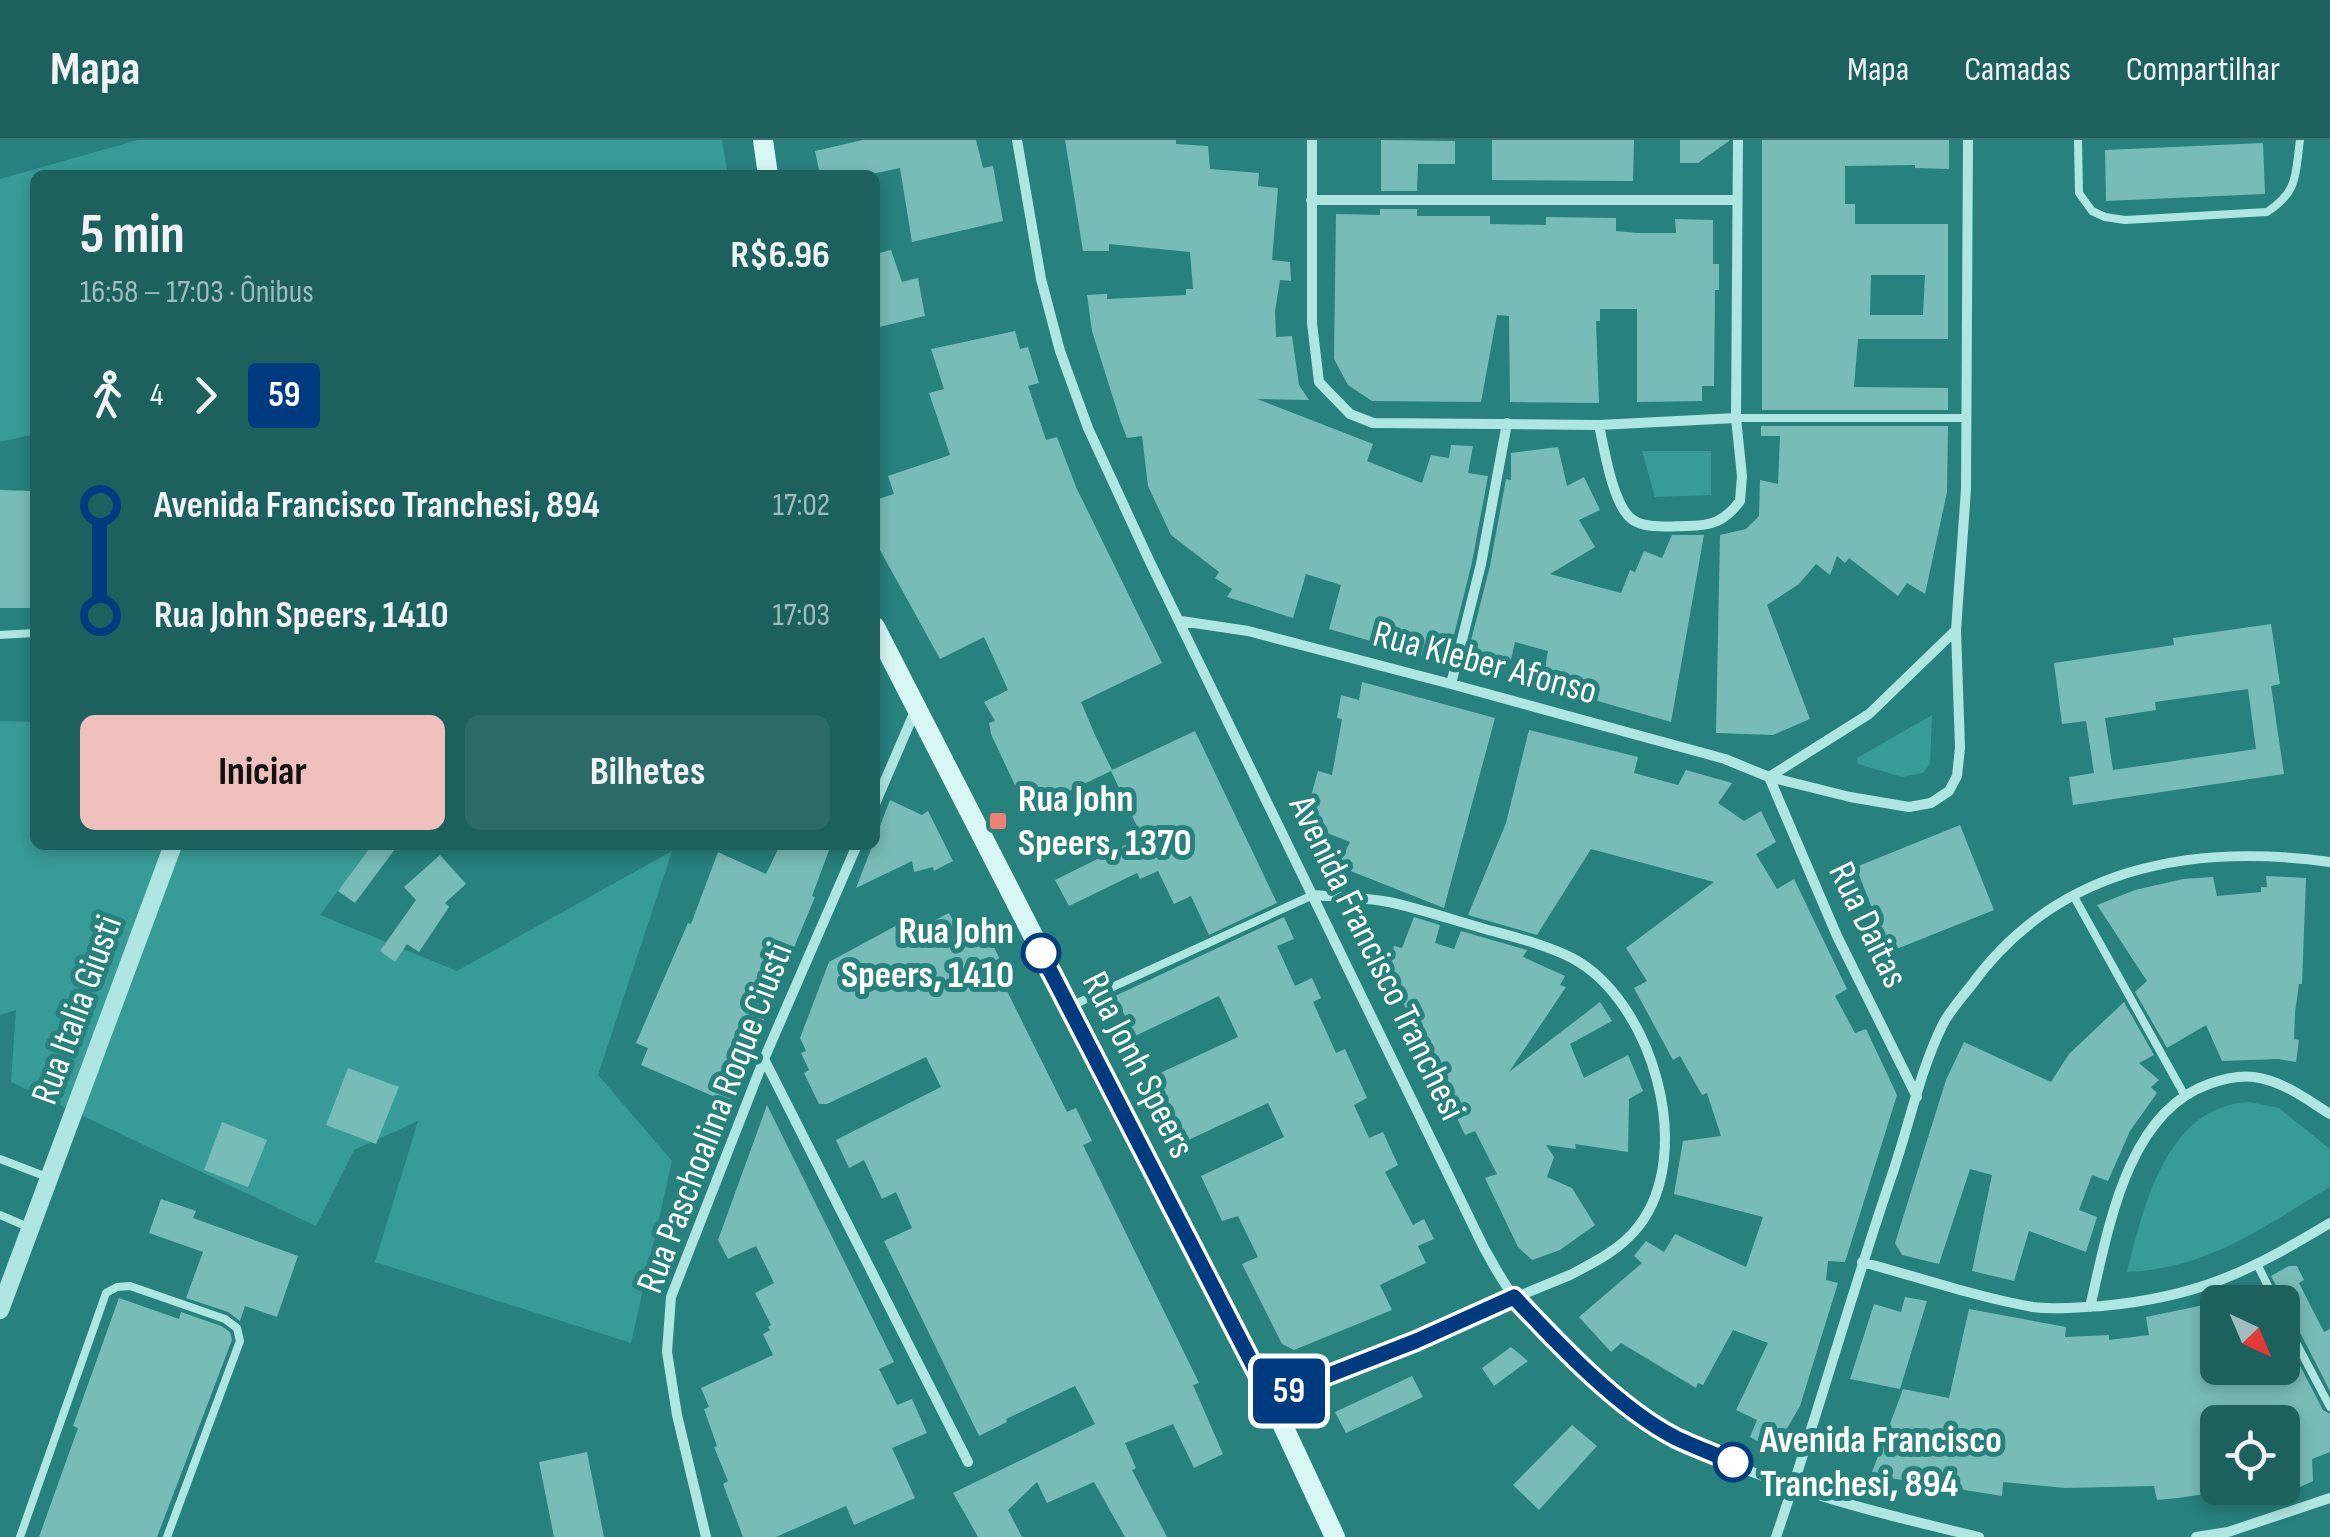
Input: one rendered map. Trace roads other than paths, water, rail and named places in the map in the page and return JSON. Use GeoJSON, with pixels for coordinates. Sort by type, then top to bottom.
{"type":"FeatureCollection","features":[{"type":"Feature","properties":{"kind":"main road"},"geometry":{"type":"LineString","coordinates":[[763,140],[767,170]]}},
{"type":"Feature","properties":{"kind":"main road","name":"Rua Jonh Speers"},"geometry":{"type":"LineString","coordinates":[[880,637],[1270,1398],[1335,1537]]}},
{"type":"Feature","properties":{"kind":"street","name":"Avenida Francisco Tranchesi"},"geometry":{"type":"LineString","coordinates":[[1017,140],[1040,280],[1060,351],[1096,444],[1484,1248],[1514,1297],[1566,1351],[1674,1437],[1792,1488],[1979,1537]]}},
{"type":"Feature","properties":{"kind":"street"},"geometry":{"type":"LineString","coordinates":[[1312,140],[1312,323],[1320,382],[1350,414],[1373,422],[1599,425],[1736,418]]}},
{"type":"Feature","properties":{"kind":"street"},"geometry":{"type":"LineString","coordinates":[[1599,425],[1611,478],[1624,512],[1634,521],[1648,526],[1719,523],[1740,501],[1742,476],[1736,418],[1738,140]]}},
{"type":"Feature","properties":{"kind":"street","name":"Rua Kleber Afonso"},"geometry":{"type":"LineString","coordinates":[[1181,621],[1248,631],[1451,684],[1725,759],[1770,777],[1909,807],[1931,802],[1949,791],[1957,776],[1960,748],[1956,630],[1967,418],[1968,140]]}},
{"type":"Feature","properties":{"kind":"street"},"geometry":{"type":"LineString","coordinates":[[1311,200],[1737,200]]}},
{"type":"Feature","properties":{"kind":"street"},"geometry":{"type":"LineString","coordinates":[[1451,684],[1481,564],[1507,423]]}},
{"type":"Feature","properties":{"kind":"street"},"geometry":{"type":"LineString","coordinates":[[1770,777],[1869,714],[1956,630]]}},
{"type":"Feature","properties":{"kind":"street"},"geometry":{"type":"LineString","coordinates":[[880,793],[916,710]]}},
{"type":"Feature","properties":{"kind":"street","name":"Rua Daitas"},"geometry":{"type":"LineString","coordinates":[[1770,777],[1837,936],[1917,1097]]}},
{"type":"Feature","properties":{"kind":"street","name":"Rua Italia Giusti"},"geometry":{"type":"LineString","coordinates":[[0,1310],[171,850]]}},
{"type":"Feature","properties":{"kind":"street","name":"Rua Paschoalina Roque Ciusti"},"geometry":{"type":"LineString","coordinates":[[706,1537],[677,1415],[667,1352],[670,1297],[764,1059],[855,850]]}},
{"type":"Feature","properties":{"kind":"street"},"geometry":{"type":"LineString","coordinates":[[1776,1537],[1917,1097],[1944,1023],[1982,970],[2015,934],[2048,908],[2098,882],[2134,870],[2234,854],[2330,862]]}},
{"type":"Feature","properties":{"kind":"street"},"geometry":{"type":"LineString","coordinates":[[1270,1398],[1416,1341],[1570,1275],[1611,1253],[1639,1226],[1657,1194],[1664,1145],[1664,1105],[1642,1042],[1624,1006],[1602,981],[1574,959],[1541,944],[1387,902],[1312,895]]}},
{"type":"Feature","properties":{"kind":"street"},"geometry":{"type":"LineString","coordinates":[[764,1059],[968,1462]]}},
{"type":"Feature","properties":{"kind":"street"},"geometry":{"type":"LineString","coordinates":[[2090,1306],[2110,1221],[2139,1146],[2159,1117],[2184,1096],[2226,1078],[2254,1077],[2288,1087],[2330,1114]]}},
{"type":"Feature","properties":{"kind":"street"},"geometry":{"type":"LineString","coordinates":[[1862,1262],[2036,1308],[2145,1302],[2196,1291],[2258,1266],[2330,1222]]}},
{"type":"Feature","properties":{"kind":"street"},"geometry":{"type":"LineString","coordinates":[[2196,1537],[2228,1532],[2330,1498]]}},
{"type":"Feature","properties":{"kind":"street"},"geometry":{"type":"LineString","coordinates":[[2261,1537],[2263,1520]]}},
{"type":"Feature","properties":{"kind":"lane"},"geometry":{"type":"LineString","coordinates":[[2078,140],[2079,192],[2092,211],[2125,220],[2267,212],[2294,188],[2300,140]]}},
{"type":"Feature","properties":{"kind":"lane"},"geometry":{"type":"LineString","coordinates":[[1736,418],[1967,418]]}},
{"type":"Feature","properties":{"kind":"lane"},"geometry":{"type":"LineString","coordinates":[[0,634],[30,633]]}},
{"type":"Feature","properties":{"kind":"lane"},"geometry":{"type":"LineString","coordinates":[[1069,1007],[1312,895]]}},
{"type":"Feature","properties":{"kind":"lane"},"geometry":{"type":"LineString","coordinates":[[2073,895],[2184,1096]]}},
{"type":"Feature","properties":{"kind":"lane"},"geometry":{"type":"LineString","coordinates":[[0,1159],[49,1178]]}},
{"type":"Feature","properties":{"kind":"lane"},"geometry":{"type":"LineString","coordinates":[[0,1215],[29,1227]]}},
{"type":"Feature","properties":{"kind":"lane"},"geometry":{"type":"LineString","coordinates":[[2258,1266],[2268,1285]]}},
{"type":"Feature","properties":{"kind":"lane"},"geometry":{"type":"LineString","coordinates":[[20,1537],[106,1293],[130,1286],[225,1319],[238,1328],[240,1341],[167,1537]]}},
{"type":"Feature","properties":{"kind":"lane"},"geometry":{"type":"LineString","coordinates":[[2300,1350],[2330,1407]]}},
{"type":"Feature","properties":{"kind":"place","name":"Rua John Speers, 1370"},"geometry":{"type":"Point","coordinates":[998,821]}},
{"type":"Feature","properties":{"kind":"place","name":"Rua John Speers, 1410"},"geometry":{"type":"Point","coordinates":[1041,953]}},
{"type":"Feature","properties":{"kind":"place","name":"Avenida Francisco Tranchesi, 894"},"geometry":{"type":"Point","coordinates":[1733,1462]}}]}
